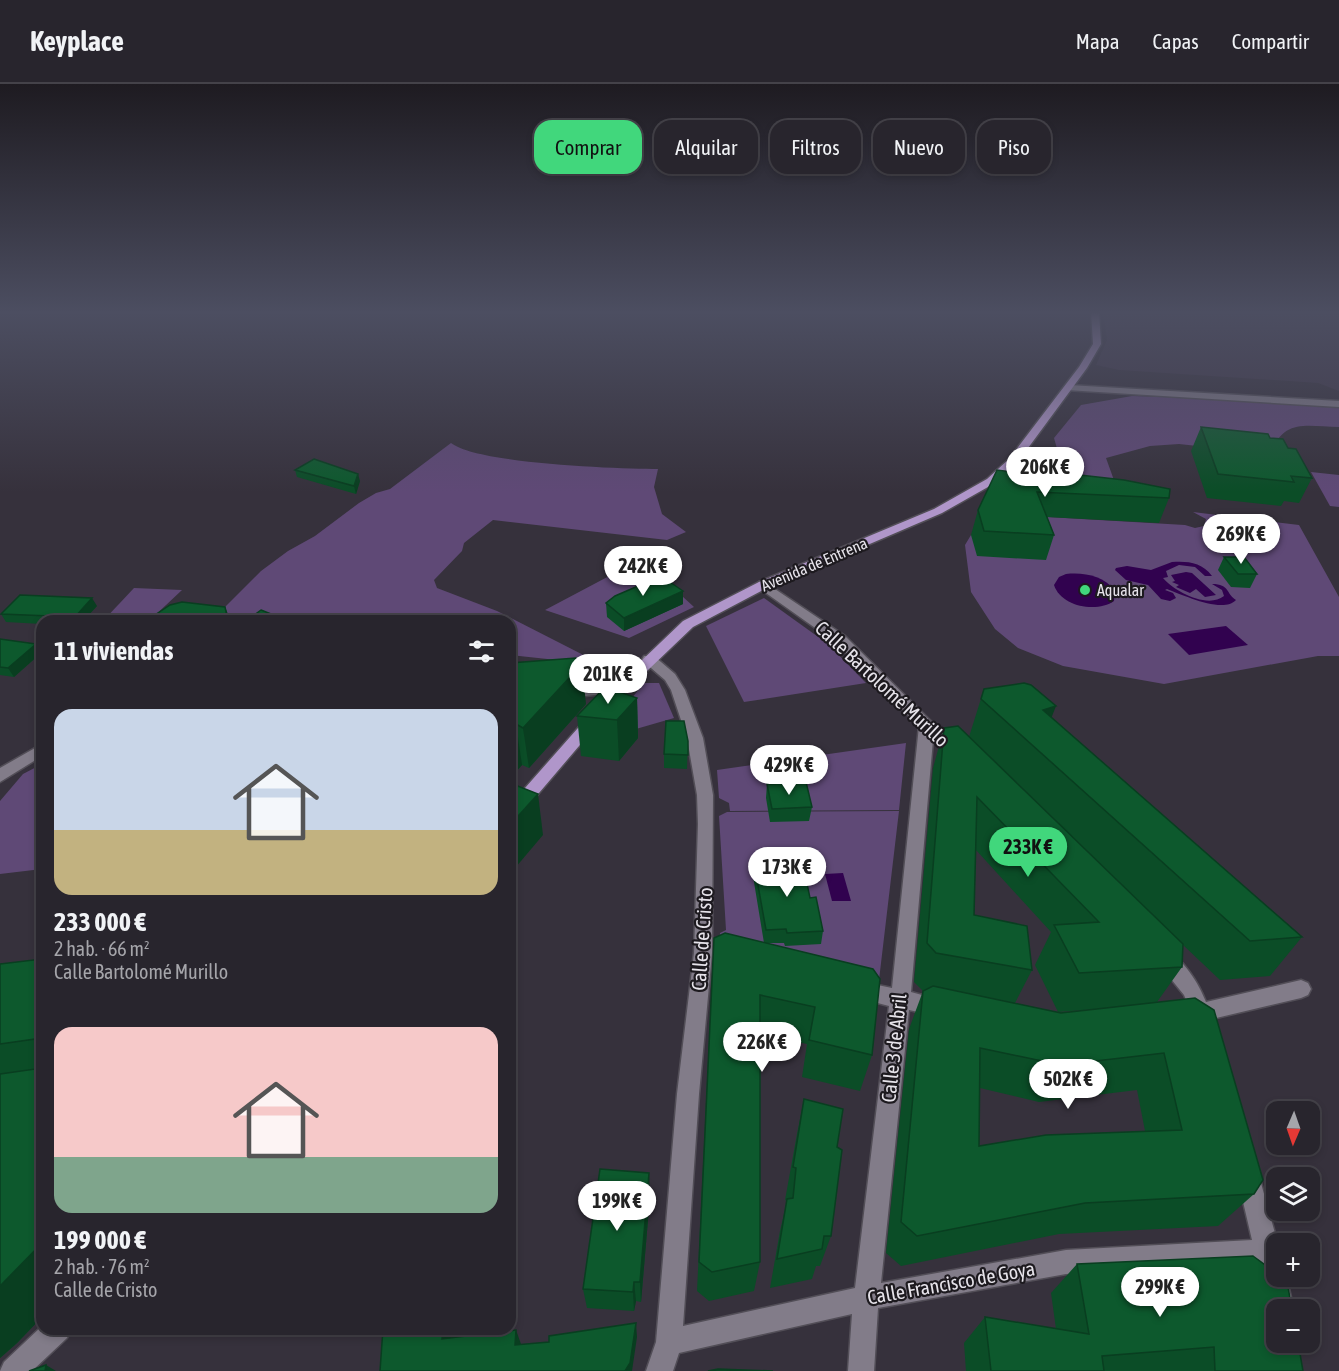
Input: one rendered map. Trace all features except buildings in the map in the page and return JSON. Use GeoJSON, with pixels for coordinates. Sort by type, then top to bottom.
{"type":"FeatureCollection","features":[{"type":"Feature","properties":{"kind":"main road","name":"Avenida de Entrena"},"geometry":{"type":"LineString","coordinates":[[516,809],[620,689],[688,624],[763,585],[969,496],[991,481],[1013,461],[1079,372]]}},
{"type":"Feature","properties":{"kind":"street"},"geometry":{"type":"LineString","coordinates":[[1069,388],[1339,404]]}},
{"type":"Feature","properties":{"kind":"street","name":"Calle Bartolomé Murillo"},"geometry":{"type":"LineString","coordinates":[[763,585],[840,639],[968,765]]}},
{"type":"Feature","properties":{"kind":"street","name":"Calle de Cristo"},"geometry":{"type":"LineString","coordinates":[[649,659],[670,677],[678,690],[695,738],[700,762],[706,824],[712,955],[688,1094],[669,1342]]}},
{"type":"Feature","properties":{"kind":"street"},"geometry":{"type":"LineString","coordinates":[[545,694],[620,689]]}},
{"type":"Feature","properties":{"kind":"street","name":"Calle 3 de Abril"},"geometry":{"type":"LineString","coordinates":[[861,1371],[866,1298],[900,1000],[927,725]]}},
{"type":"Feature","properties":{"kind":"street"},"geometry":{"type":"LineString","coordinates":[[0,776],[36,753]]}},
{"type":"Feature","properties":{"kind":"street"},"geometry":{"type":"LineString","coordinates":[[1155,949],[1191,989],[1205,1022]]}},
{"type":"Feature","properties":{"kind":"street"},"geometry":{"type":"LineString","coordinates":[[841,986],[951,1010]]}},
{"type":"Feature","properties":{"kind":"street"},"geometry":{"type":"LineString","coordinates":[[1169,1016],[1205,1022],[1301,989]]}},
{"type":"Feature","properties":{"kind":"street"},"geometry":{"type":"LineString","coordinates":[[1244,1163],[1266,1240]]}},
{"type":"Feature","properties":{"kind":"street","name":"Calle Francisco de Goya"},"geometry":{"type":"LineString","coordinates":[[669,1342],[866,1298],[1066,1262],[1266,1251]]}},
{"type":"Feature","properties":{"kind":"street"},"geometry":{"type":"LineString","coordinates":[[14,1371],[52,1335]]}},
{"type":"Feature","properties":{"kind":"street"},"geometry":{"type":"LineString","coordinates":[[659,1371],[669,1342]]}},
{"type":"Feature","properties":{"kind":"shaded area"},"geometry":{"type":"Polygon","coordinates":[[[1151,372],[1339,372],[1339,391],[1318,383],[1151,372]]]}},
{"type":"Feature","properties":{"kind":"shaded area"},"geometry":{"type":"Polygon","coordinates":[[[1132,396],[1226,399],[1339,407],[1339,427],[1307,426],[1290,429],[1282,434],[1271,454],[1179,444],[1150,446],[1106,458],[1115,483],[1046,476],[1058,452],[1054,438],[1081,405],[1132,396]]]}},
{"type":"Feature","properties":{"kind":"shaded area"},"geometry":{"type":"Polygon","coordinates":[[[451,443],[489,456],[518,460],[550,464],[658,469],[654,487],[662,514],[686,532],[667,540],[493,520],[464,543],[462,551],[434,580],[437,588],[505,615],[217,615],[261,571],[288,551],[315,536],[359,503],[376,493],[390,489],[451,443]]]}},
{"type":"Feature","properties":{"kind":"shaded area"},"geometry":{"type":"Polygon","coordinates":[[[1311,472],[1339,475],[1339,507],[1330,506],[1311,472]]]}},
{"type":"Feature","properties":{"kind":"shaded area","name":"Aqualar"},"geometry":{"type":"Polygon","coordinates":[[[1193,512],[1299,525],[1339,597],[1339,656],[1318,656],[1164,684],[1063,666],[1018,648],[995,629],[971,592],[965,545],[971,535],[1030,516],[1185,525],[1195,528],[1204,526],[1206,519],[1193,512]]]}},
{"type":"Feature","properties":{"kind":"shaded area"},"geometry":{"type":"Polygon","coordinates":[[[644,553],[670,585],[694,607],[629,638],[545,610],[630,565],[644,553]]]}},
{"type":"Feature","properties":{"kind":"shaded area"},"geometry":{"type":"Polygon","coordinates":[[[1172,562],[1194,563],[1204,568],[1212,576],[1205,576],[1195,567],[1179,565],[1166,571],[1168,577],[1163,578],[1175,589],[1192,597],[1209,601],[1224,596],[1222,590],[1212,584],[1218,584],[1225,587],[1236,600],[1230,604],[1213,604],[1167,589],[1165,590],[1173,593],[1176,598],[1170,601],[1161,599],[1148,585],[1126,580],[1115,570],[1127,566],[1151,570],[1172,562]]]}},
{"type":"Feature","properties":{"kind":"shaded area"},"geometry":{"type":"Polygon","coordinates":[[[1192,573],[1216,595],[1205,597],[1196,589],[1190,593],[1176,587],[1179,585],[1172,582],[1175,581],[1171,575],[1192,573]]]}},
{"type":"Feature","properties":{"kind":"shaded area","name":"Aqualar"},"geometry":{"type":"Polygon","coordinates":[[[1066,574],[1086,574],[1105,581],[1115,590],[1114,601],[1098,607],[1072,603],[1058,592],[1054,585],[1059,577],[1066,574]]]}},
{"type":"Feature","properties":{"kind":"shaded area"},"geometry":{"type":"Polygon","coordinates":[[[134,588],[182,590],[155,615],[109,615],[134,588]]]}},
{"type":"Feature","properties":{"kind":"shaded area"},"geometry":{"type":"Polygon","coordinates":[[[764,598],[828,644],[866,683],[744,702],[706,626],[764,598]]]}},
{"type":"Feature","properties":{"kind":"shaded area"},"geometry":{"type":"Polygon","coordinates":[[[516,621],[603,665],[516,656],[516,621]]]}},
{"type":"Feature","properties":{"kind":"shaded area","name":"Aqualar"},"geometry":{"type":"Polygon","coordinates":[[[1226,626],[1248,645],[1189,655],[1168,634],[1226,626]]]}},
{"type":"Feature","properties":{"kind":"shaded area"},"geometry":{"type":"Polygon","coordinates":[[[644,683],[659,683],[674,718],[629,731],[610,725],[644,683]]]}},
{"type":"Feature","properties":{"kind":"shaded area"},"geometry":{"type":"Polygon","coordinates":[[[906,743],[899,810],[730,811],[729,803],[719,798],[717,770],[906,743]]]}},
{"type":"Feature","properties":{"kind":"shaded area"},"geometry":{"type":"Polygon","coordinates":[[[36,767],[36,870],[0,874],[0,801],[23,774],[36,767]]]}},
{"type":"Feature","properties":{"kind":"shaded area"},"geometry":{"type":"Polygon","coordinates":[[[899,811],[879,980],[719,945],[720,933],[726,930],[719,816],[727,812],[899,811]]]}},
{"type":"Feature","properties":{"kind":"shaded area"},"geometry":{"type":"Polygon","coordinates":[[[843,873],[851,901],[832,901],[825,874],[843,873]]]}},
{"type":"Feature","properties":{"kind":"place","name":"Aqualar"},"geometry":{"type":"Point","coordinates":[1085,590]}}]}
